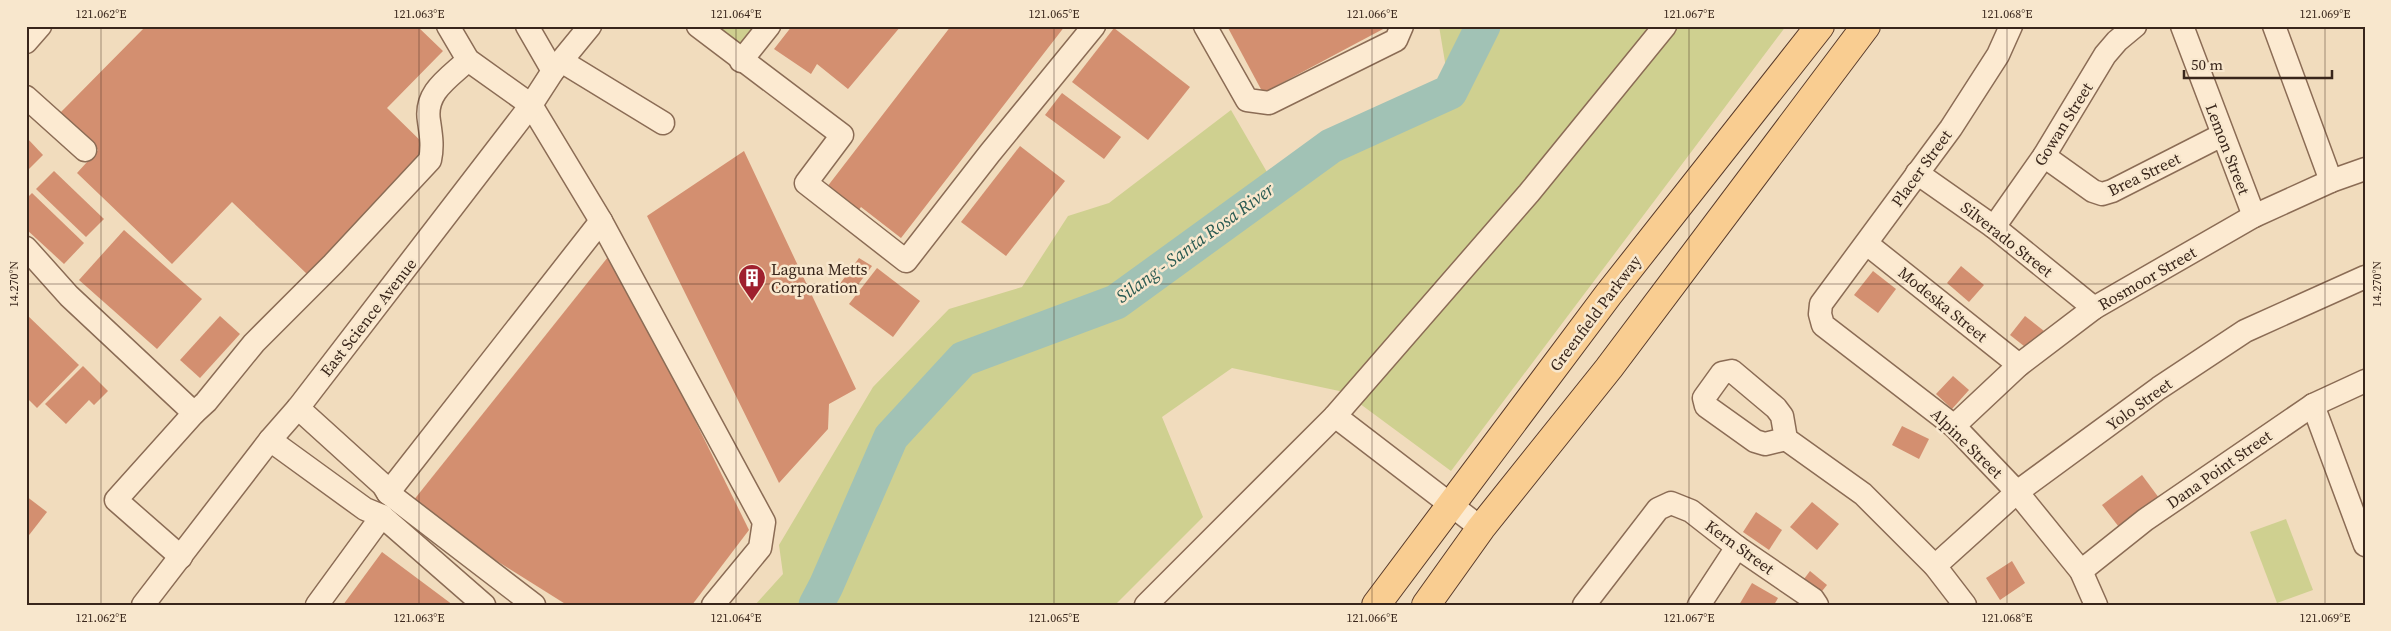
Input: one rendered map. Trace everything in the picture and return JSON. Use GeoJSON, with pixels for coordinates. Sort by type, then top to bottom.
{"type":"FeatureCollection","features":[{"type":"Feature","properties":{"kind":"main road","name":"Greenfield Parkway"},"geometry":{"type":"LineString","coordinates":[[1376,605],[1608,295],[1820,26]]}},
{"type":"Feature","properties":{"kind":"main road"},"geometry":{"type":"LineString","coordinates":[[1426,605],[1481,528],[1609,368],[1866,26]]}},
{"type":"Feature","properties":{"kind":"street"},"geometry":{"type":"LineString","coordinates":[[26,42],[40,26]]}},
{"type":"Feature","properties":{"kind":"street"},"geometry":{"type":"LineString","coordinates":[[527,26],[558,66],[663,123]]}},
{"type":"Feature","properties":{"kind":"street","name":"East Science Avenue"},"geometry":{"type":"LineString","coordinates":[[143,605],[270,440],[298,408],[590,26]]}},
{"type":"Feature","properties":{"kind":"street"},"geometry":{"type":"LineString","coordinates":[[698,26],[842,136],[806,183],[906,261],[984,160],[1094,26]]}},
{"type":"Feature","properties":{"kind":"street"},"geometry":{"type":"LineString","coordinates":[[741,60],[768,26]]}},
{"type":"Feature","properties":{"kind":"street"},"geometry":{"type":"LineString","coordinates":[[1205,26],[1247,100],[1269,103],[1396,40],[1402,26]]}},
{"type":"Feature","properties":{"kind":"street"},"geometry":{"type":"LineString","coordinates":[[1146,605],[1335,416],[1529,193],[1665,26]]}},
{"type":"Feature","properties":{"kind":"street","name":"Placer Street"},"geometry":{"type":"LineString","coordinates":[[1821,304],[1951,128],[1998,55],[2011,26]]}},
{"type":"Feature","properties":{"kind":"street","name":"Gowan Street"},"geometry":{"type":"LineString","coordinates":[[1994,227],[2044,156],[2105,55],[2116,41],[2135,26]]}},
{"type":"Feature","properties":{"kind":"street","name":"Lemon Street"},"geometry":{"type":"LineString","coordinates":[[2182,26],[2254,216]]}},
{"type":"Feature","properties":{"kind":"street"},"geometry":{"type":"LineString","coordinates":[[2274,26],[2331,181]]}},
{"type":"Feature","properties":{"kind":"street"},"geometry":{"type":"LineString","coordinates":[[447,27],[468,60],[531,105],[601,221],[764,522],[760,548],[713,605]]}},
{"type":"Feature","properties":{"kind":"street"},"geometry":{"type":"LineString","coordinates":[[181,557],[116,500],[206,402],[254,343],[333,264],[430,160],[432,143],[427,110],[433,92],[468,60]]}},
{"type":"Feature","properties":{"kind":"street"},"geometry":{"type":"LineString","coordinates":[[26,97],[85,150]]}},
{"type":"Feature","properties":{"kind":"street","name":"Brea Street"},"geometry":{"type":"LineString","coordinates":[[2044,156],[2093,191],[2102,194],[2112,192],[2222,135]]}},
{"type":"Feature","properties":{"kind":"street","name":"Rosmoor Street"},"geometry":{"type":"LineString","coordinates":[[1954,426],[2019,365],[2094,308],[2254,216],[2331,181],[2365,169]]}},
{"type":"Feature","properties":{"kind":"street","name":"Silverado Street"},"geometry":{"type":"LineString","coordinates":[[1917,173],[1994,227],[2094,308]]}},
{"type":"Feature","properties":{"kind":"street"},"geometry":{"type":"LineString","coordinates":[[388,493],[601,221]]}},
{"type":"Feature","properties":{"kind":"street","name":"Modeska Street"},"geometry":{"type":"LineString","coordinates":[[1867,244],[2019,365]]}},
{"type":"Feature","properties":{"kind":"street"},"geometry":{"type":"LineString","coordinates":[[26,248],[69,296],[194,413]]}},
{"type":"Feature","properties":{"kind":"street","name":"Yolo Street"},"geometry":{"type":"LineString","coordinates":[[1935,566],[2017,492],[2159,388],[2245,330],[2365,277]]}},
{"type":"Feature","properties":{"kind":"street","name":"Alpine Street"},"geometry":{"type":"LineString","coordinates":[[1821,304],[1820,314],[1823,325],[1954,426],[2017,492],[2081,571],[2096,605]]}},
{"type":"Feature","properties":{"kind":"street","name":"Dana Point Street"},"geometry":{"type":"LineString","coordinates":[[2081,571],[2145,520],[2313,405],[2365,381]]}},
{"type":"Feature","properties":{"kind":"street"},"geometry":{"type":"LineString","coordinates":[[2313,405],[2365,545]]}},
{"type":"Feature","properties":{"kind":"street"},"geometry":{"type":"LineString","coordinates":[[298,408],[383,485],[388,493],[534,605]]}},
{"type":"Feature","properties":{"kind":"street"},"geometry":{"type":"LineString","coordinates":[[1335,416],[1481,528]]}},
{"type":"Feature","properties":{"kind":"street"},"geometry":{"type":"LineString","coordinates":[[1786,439],[1863,494],[1935,566],[1965,605]]}},
{"type":"Feature","properties":{"kind":"street"},"geometry":{"type":"LineString","coordinates":[[270,440],[365,509],[382,516],[484,605]]}},
{"type":"Feature","properties":{"kind":"street","name":"Kern Street"},"geometry":{"type":"LineString","coordinates":[[1584,605],[1658,509],[1671,503],[1691,511],[1737,547],[1812,599],[1817,605]]}},
{"type":"Feature","properties":{"kind":"street"},"geometry":{"type":"LineString","coordinates":[[316,605],[382,516]]}},
{"type":"Feature","properties":{"kind":"street"},"geometry":{"type":"LineString","coordinates":[[1699,605],[1737,547]]}},
{"type":"Feature","properties":{"kind":"green space"},"geometry":{"type":"Polygon","coordinates":[[[689,26],[757,26],[730,61],[689,26]]]}},
{"type":"Feature","properties":{"kind":"green space"},"geometry":{"type":"Polygon","coordinates":[[[1439,26],[1786,26],[1451,471],[1344,392],[1232,368],[1162,417],[1203,517],[1115,605],[755,605],[783,574],[779,545],[873,387],[949,309],[1022,287],[1068,216],[1109,203],[1231,110],[1275,186],[1331,146],[1450,92],[1439,26]]]}},
{"type":"Feature","properties":{"kind":"green space"},"geometry":{"type":"Polygon","coordinates":[[[2286,519],[2313,590],[2277,603],[2250,532],[2286,519]]]}},
{"type":"Feature","properties":{"kind":"building"},"geometry":{"type":"Polygon","coordinates":[[[146,26],[417,26],[443,51],[387,108],[430,150],[308,275],[232,202],[172,264],[77,173],[98,150],[60,113],[146,26]]]}},
{"type":"Feature","properties":{"kind":"building"},"geometry":{"type":"Polygon","coordinates":[[[792,26],[901,26],[848,89],[817,64],[811,74],[774,49],[792,26]]]}},
{"type":"Feature","properties":{"kind":"building"},"geometry":{"type":"Polygon","coordinates":[[[951,26],[1065,26],[901,238],[861,207],[858,211],[827,187],[951,26]]]}},
{"type":"Feature","properties":{"kind":"building"},"geometry":{"type":"Polygon","coordinates":[[[1227,26],[1384,26],[1385,28],[1263,93],[1227,26]]]}},
{"type":"Feature","properties":{"kind":"building"},"geometry":{"type":"Polygon","coordinates":[[[1114,28],[1190,87],[1148,140],[1072,82],[1114,28]]]}},
{"type":"Feature","properties":{"kind":"building"},"geometry":{"type":"Polygon","coordinates":[[[1062,93],[1121,137],[1104,159],[1045,115],[1062,93]]]}},
{"type":"Feature","properties":{"kind":"building"},"geometry":{"type":"Polygon","coordinates":[[[26,137],[43,155],[26,172],[26,137]]]}},
{"type":"Feature","properties":{"kind":"building"},"geometry":{"type":"Polygon","coordinates":[[[1020,146],[1065,181],[1006,256],[961,222],[1020,146]]]}},
{"type":"Feature","properties":{"kind":"building","name":"Laguna Metts Corporation"},"geometry":{"type":"Polygon","coordinates":[[[744,151],[856,389],[829,404],[828,429],[779,483],[647,216],[744,151]]]}},
{"type":"Feature","properties":{"kind":"building"},"geometry":{"type":"Polygon","coordinates":[[[54,171],[104,219],[86,237],[36,189],[54,171]]]}},
{"type":"Feature","properties":{"kind":"building"},"geometry":{"type":"Polygon","coordinates":[[[32,193],[84,243],[64,264],[26,229],[26,199],[32,193]]]}},
{"type":"Feature","properties":{"kind":"building"},"geometry":{"type":"Polygon","coordinates":[[[124,230],[202,299],[157,349],[79,280],[124,230]]]}},
{"type":"Feature","properties":{"kind":"building"},"geometry":{"type":"Polygon","coordinates":[[[612,252],[749,530],[692,605],[567,605],[409,506],[612,252]]]}},
{"type":"Feature","properties":{"kind":"building"},"geometry":{"type":"Polygon","coordinates":[[[859,258],[872,266],[851,294],[839,285],[859,258]]]}},
{"type":"Feature","properties":{"kind":"building"},"geometry":{"type":"Polygon","coordinates":[[[1961,266],[1984,285],[1969,302],[1947,283],[1961,266]]]}},
{"type":"Feature","properties":{"kind":"building"},"geometry":{"type":"Polygon","coordinates":[[[877,268],[920,301],[893,337],[849,304],[877,268]]]}},
{"type":"Feature","properties":{"kind":"building"},"geometry":{"type":"Polygon","coordinates":[[[1873,271],[1896,289],[1878,313],[1854,295],[1873,271]]]}},
{"type":"Feature","properties":{"kind":"building"},"geometry":{"type":"Polygon","coordinates":[[[26,314],[79,365],[37,408],[26,397],[26,314]]]}},
{"type":"Feature","properties":{"kind":"building"},"geometry":{"type":"Polygon","coordinates":[[[220,316],[240,334],[200,378],[180,360],[220,316]]]}},
{"type":"Feature","properties":{"kind":"building"},"geometry":{"type":"Polygon","coordinates":[[[2025,316],[2044,331],[2029,350],[2010,335],[2025,316]]]}},
{"type":"Feature","properties":{"kind":"building"},"geometry":{"type":"Polygon","coordinates":[[[83,366],[108,391],[94,405],[89,400],[66,424],[45,404],[83,366]]]}},
{"type":"Feature","properties":{"kind":"building"},"geometry":{"type":"Polygon","coordinates":[[[1953,376],[1969,390],[1952,409],[1936,394],[1953,376]]]}},
{"type":"Feature","properties":{"kind":"building"},"geometry":{"type":"Polygon","coordinates":[[[1902,426],[1929,439],[1919,459],[1892,445],[1902,426]]]}},
{"type":"Feature","properties":{"kind":"building"},"geometry":{"type":"Polygon","coordinates":[[[2142,475],[2162,502],[2122,531],[2102,505],[2142,475]]]}},
{"type":"Feature","properties":{"kind":"building"},"geometry":{"type":"Polygon","coordinates":[[[26,496],[47,512],[26,539],[26,496]]]}},
{"type":"Feature","properties":{"kind":"building"},"geometry":{"type":"Polygon","coordinates":[[[1812,502],[1839,524],[1817,550],[1790,527],[1812,502]]]}},
{"type":"Feature","properties":{"kind":"building"},"geometry":{"type":"Polygon","coordinates":[[[1756,512],[1782,530],[1769,550],[1743,532],[1756,512]]]}},
{"type":"Feature","properties":{"kind":"building"},"geometry":{"type":"Polygon","coordinates":[[[382,552],[453,605],[343,605],[382,552]]]}},
{"type":"Feature","properties":{"kind":"building"},"geometry":{"type":"Polygon","coordinates":[[[2012,561],[2025,583],[2000,600],[1986,578],[2012,561]]]}},
{"type":"Feature","properties":{"kind":"building"},"geometry":{"type":"Polygon","coordinates":[[[1810,571],[1827,585],[1818,596],[1801,583],[1810,571]]]}},
{"type":"Feature","properties":{"kind":"building"},"geometry":{"type":"Polygon","coordinates":[[[1752,583],[1778,598],[1774,605],[1739,605],[1752,583]]]}},
{"type":"Feature","properties":{"kind":"waterway","name":"Silang - Santa Rosa River"},"geometry":{"type":"LineString","coordinates":[[816,605],[891,437],[963,359],[1116,302],[1331,146],[1450,92],[1483,26]]}},
{"type":"Feature","properties":{"kind":"place","name":"Laguna Metts Corporation"},"geometry":{"type":"Point","coordinates":[752,302]}}]}
